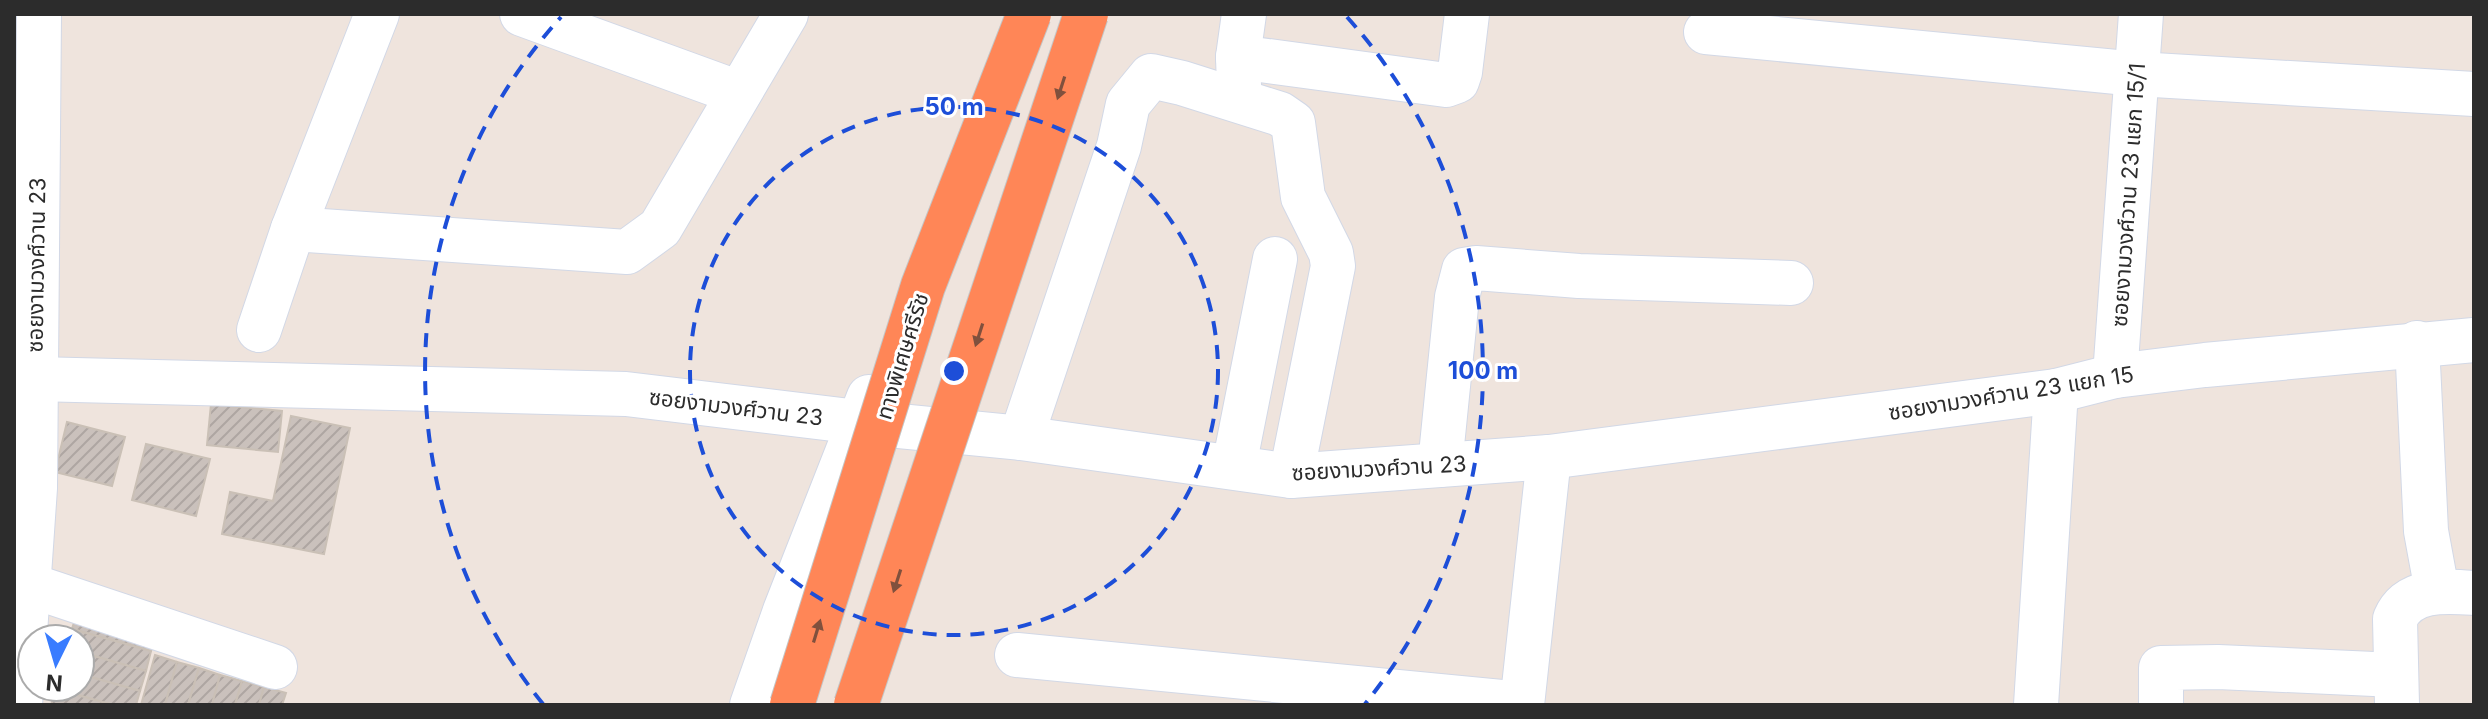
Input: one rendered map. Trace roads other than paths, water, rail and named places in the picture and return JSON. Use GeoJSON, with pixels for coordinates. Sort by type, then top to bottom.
{"type":"FeatureCollection","features":[{"type":"Feature","properties":{"kind":"highway","name":"ทางพิเศษศรีรัช"},"geometry":{"type":"LineString","coordinates":[[792,705],[923,286],[1029,14]]}},
{"type":"Feature","properties":{"kind":"highway"},"geometry":{"type":"LineString","coordinates":[[856,705],[1086,14]]}},
{"type":"Feature","properties":{"kind":"street","name":"ซอยงามวงศ์วาน 23"},"geometry":{"type":"LineString","coordinates":[[39,14],[25,144],[35,379],[626,394],[1021,438],[1291,476],[1549,457]]}},
{"type":"Feature","properties":{"kind":"street"},"geometry":{"type":"LineString","coordinates":[[259,330],[293,229],[377,14]]}},
{"type":"Feature","properties":{"kind":"street"},"geometry":{"type":"LineString","coordinates":[[522,14],[739,93]]}},
{"type":"Feature","properties":{"kind":"street"},"geometry":{"type":"LineString","coordinates":[[293,229],[627,252],[660,228],[786,14]]}},
{"type":"Feature","properties":{"kind":"street"},"geometry":{"type":"LineString","coordinates":[[752,705],[858,422],[945,206],[1012,14]]}},
{"type":"Feature","properties":{"kind":"street"},"geometry":{"type":"LineString","coordinates":[[1239,101],[1238,57],[1244,14]]}},
{"type":"Feature","properties":{"kind":"street"},"geometry":{"type":"LineString","coordinates":[[1238,57],[1446,85],[1457,81],[1460,72],[1467,14]]}},
{"type":"Feature","properties":{"kind":"street","name":"ซอยงามวงศ์วาน 23 แยก 15/1"},"geometry":{"type":"LineString","coordinates":[[2115,376],[2141,14]]}},
{"type":"Feature","properties":{"kind":"street"},"geometry":{"type":"LineString","coordinates":[[1706,32],[2137,74],[2474,94]]}},
{"type":"Feature","properties":{"kind":"street"},"geometry":{"type":"LineString","coordinates":[[1021,438],[1119,146],[1128,104],[1151,76],[1280,114],[1293,123],[1303,197],[1331,253],[1333,266],[1291,476]]}},
{"type":"Feature","properties":{"kind":"street"},"geometry":{"type":"LineString","coordinates":[[1234,466],[1275,259]]}},
{"type":"Feature","properties":{"kind":"street"},"geometry":{"type":"LineString","coordinates":[[1440,465],[1457,297],[1464,270],[1476,268],[1579,276],[1791,283]]}},
{"type":"Feature","properties":{"kind":"street","name":"ซอยงามวงศ์วาน 23 แยก 15"},"geometry":{"type":"LineString","coordinates":[[1549,457],[2056,391],[2115,376],[2417,343],[2474,340]]}},
{"type":"Feature","properties":{"kind":"street"},"geometry":{"type":"LineString","coordinates":[[2161,705],[2161,668],[2218,667],[2396,690],[2395,619],[2400,606],[2407,601],[2455,592],[2426,531],[2417,343]]}},
{"type":"Feature","properties":{"kind":"street"},"geometry":{"type":"LineString","coordinates":[[20,705],[29,585],[25,487],[35,379]]}},
{"type":"Feature","properties":{"kind":"street"},"geometry":{"type":"LineString","coordinates":[[2036,705],[2056,391]]}},
{"type":"Feature","properties":{"kind":"street"},"geometry":{"type":"LineString","coordinates":[[1017,655],[1522,704],[1549,457]]}},
{"type":"Feature","properties":{"kind":"street"},"geometry":{"type":"LineString","coordinates":[[29,585],[275,667]]}}]}
